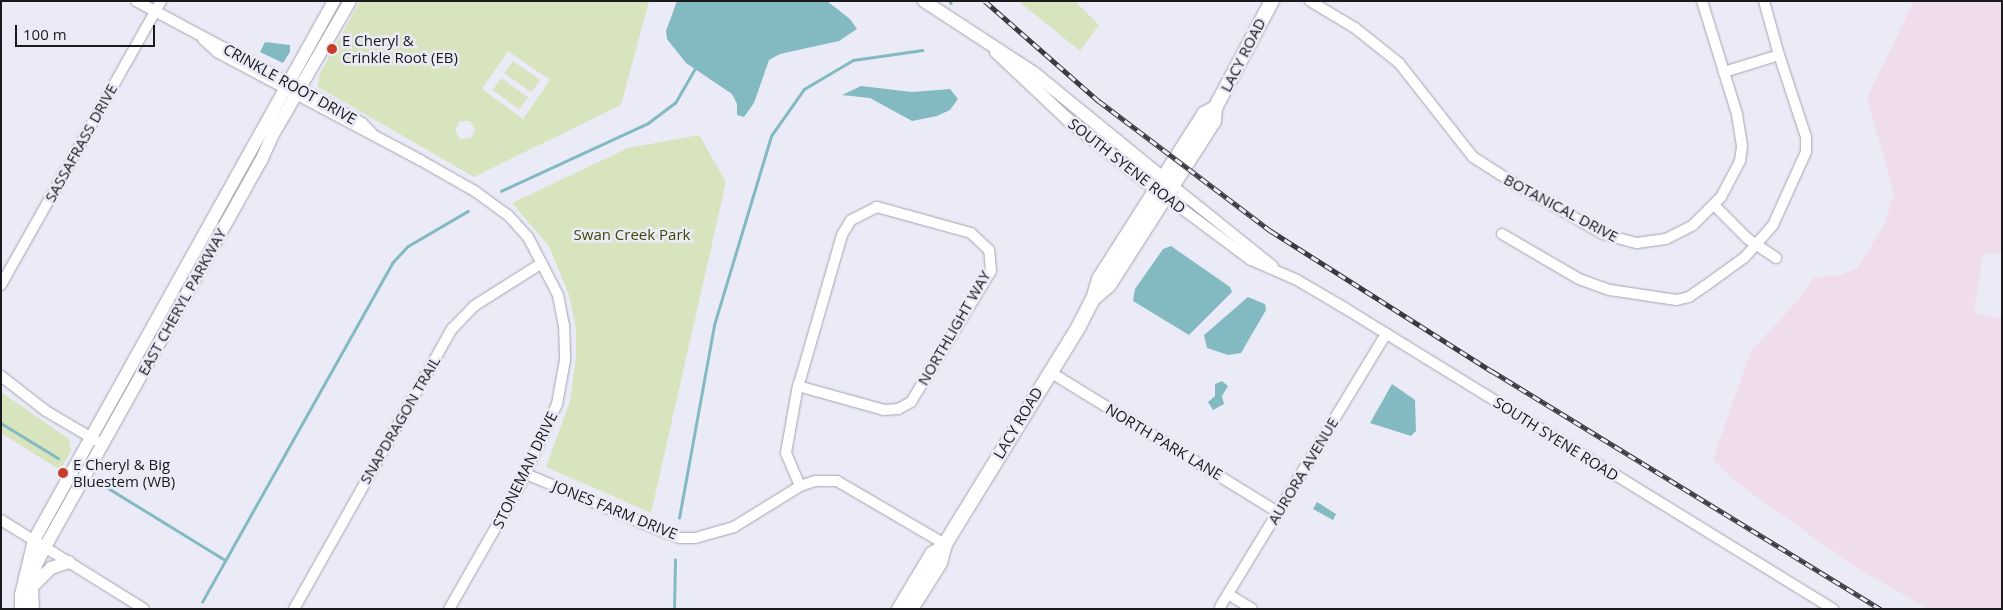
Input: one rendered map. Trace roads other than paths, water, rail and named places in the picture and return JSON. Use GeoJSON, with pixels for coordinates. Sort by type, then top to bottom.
{"type":"FeatureCollection","features":[{"type":"Feature","properties":{"kind":"main road","name":"LACY ROAD"},"geometry":{"type":"LineString","coordinates":[[911,609],[940,562],[944,545],[1093,299],[1099,278],[1164,187],[1204,114],[1215,108],[1272,1]]}},
{"type":"Feature","properties":{"kind":"main road","name":"LACY ROAD"},"geometry":{"type":"LineString","coordinates":[[899,609],[932,554],[944,545]]}},
{"type":"Feature","properties":{"kind":"street","name":"CRINKLE ROOT DRIVE"},"geometry":{"type":"LineString","coordinates":[[136,1],[476,192],[508,215],[528,237],[542,263]]}},
{"type":"Feature","properties":{"kind":"street","name":"SASSAFRASS DRIVE"},"geometry":{"type":"LineString","coordinates":[[1,285],[161,1]]}},
{"type":"Feature","properties":{"kind":"street","name":"EAST CHERYL PARKWAY"},"geometry":{"type":"LineString","coordinates":[[33,609],[32,587],[40,544],[102,444],[293,90],[334,1]]}},
{"type":"Feature","properties":{"kind":"street","name":"EAST CHERYL PARKWAY"},"geometry":{"type":"LineString","coordinates":[[21,609],[21,595],[40,544],[90,437],[293,90],[350,1]]}},
{"type":"Feature","properties":{"kind":"street","name":"SOUTH SYENE ROAD"},"geometry":{"type":"LineString","coordinates":[[924,1],[1034,73],[1164,187],[1278,270],[1386,334],[1833,609]]}},
{"type":"Feature","properties":{"kind":"street","name":"BOTANICAL DRIVE"},"geometry":{"type":"LineString","coordinates":[[1310,1],[1355,28],[1399,63],[1473,157],[1514,184],[1603,234],[1636,243],[1666,239],[1682,233],[1714,205],[1735,175],[1742,146],[1737,114],[1702,1]]}},
{"type":"Feature","properties":{"kind":"street"},"geometry":{"type":"LineString","coordinates":[[1502,234],[1594,285],[1664,300],[1689,297],[1745,257],[1783,207],[1806,152],[1806,137],[1779,55],[1764,1]]}},
{"type":"Feature","properties":{"kind":"street"},"geometry":{"type":"LineString","coordinates":[[1724,72],[1779,55]]}},
{"type":"Feature","properties":{"kind":"street"},"geometry":{"type":"LineString","coordinates":[[1714,205],[1756,245],[1776,258]]}},
{"type":"Feature","properties":{"kind":"street","name":"NORTHLIGHT WAY"},"geometry":{"type":"LineString","coordinates":[[798,386],[884,410],[898,409],[911,402],[991,271],[989,250],[971,233],[876,207],[851,220],[842,235],[798,386],[786,453],[800,486]]}},
{"type":"Feature","properties":{"kind":"street","name":"STONEMAN DRIVE"},"geometry":{"type":"LineString","coordinates":[[449,609],[526,474],[557,404],[565,360],[564,325],[558,296],[542,263]]}},
{"type":"Feature","properties":{"kind":"street","name":"SNAPDRAGON TRAIL"},"geometry":{"type":"LineString","coordinates":[[294,609],[452,329],[474,306],[542,263]]}},
{"type":"Feature","properties":{"kind":"street","name":"AURORA AVENUE"},"geometry":{"type":"LineString","coordinates":[[1220,607],[1386,334]]}},
{"type":"Feature","properties":{"kind":"street","name":"NORTH PARK LANE"},"geometry":{"type":"LineString","coordinates":[[1050,372],[1278,512]]}},
{"type":"Feature","properties":{"kind":"street"},"geometry":{"type":"LineString","coordinates":[[1,376],[46,411],[102,444]]}},
{"type":"Feature","properties":{"kind":"street","name":"JONES FARM DRIVE"},"geometry":{"type":"LineString","coordinates":[[526,474],[680,538],[695,538],[734,527],[800,486],[826,480],[847,485],[944,545]]}},
{"type":"Feature","properties":{"kind":"street"},"geometry":{"type":"LineString","coordinates":[[1,520],[144,609]]}},
{"type":"Feature","properties":{"kind":"street"},"geometry":{"type":"LineString","coordinates":[[32,587],[51,568],[69,562]]}},
{"type":"Feature","properties":{"kind":"street"},"geometry":{"type":"LineString","coordinates":[[1228,594],[1252,609]]}},
{"type":"Feature","properties":{"kind":"water"},"geometry":{"type":"Polygon","coordinates":[[[677,1],[827,1],[850,19],[857,29],[839,41],[780,54],[769,60],[754,103],[744,117],[737,115],[737,104],[732,94],[686,63],[667,39],[666,31],[677,1]]]}},
{"type":"Feature","properties":{"kind":"water"},"geometry":{"type":"Polygon","coordinates":[[[265,42],[290,45],[290,52],[283,63],[260,52],[265,42]]]}},
{"type":"Feature","properties":{"kind":"water"},"geometry":{"type":"Polygon","coordinates":[[[861,86],[912,92],[950,89],[958,99],[950,110],[937,116],[912,121],[870,98],[842,95],[861,86]]]}},
{"type":"Feature","properties":{"kind":"water"},"geometry":{"type":"Polygon","coordinates":[[[1171,246],[1230,287],[1232,292],[1189,335],[1133,301],[1135,289],[1163,249],[1171,246]]]}},
{"type":"Feature","properties":{"kind":"water"},"geometry":{"type":"Polygon","coordinates":[[[1248,297],[1265,304],[1266,310],[1241,353],[1228,355],[1207,348],[1204,335],[1248,297]]]}},
{"type":"Feature","properties":{"kind":"water"},"geometry":{"type":"Polygon","coordinates":[[[1222,381],[1228,386],[1222,396],[1224,404],[1213,410],[1208,402],[1215,396],[1215,384],[1222,381]]]}},
{"type":"Feature","properties":{"kind":"water"},"geometry":{"type":"Polygon","coordinates":[[[1392,384],[1415,400],[1416,431],[1411,436],[1370,423],[1392,384]]]}},
{"type":"Feature","properties":{"kind":"water"},"geometry":{"type":"Polygon","coordinates":[[[1317,502],[1336,514],[1333,520],[1313,509],[1317,502]]]}},
{"type":"Feature","properties":{"kind":"waterway"},"geometry":{"type":"LineString","coordinates":[[679,518],[714,325],[771,136],[804,89],[853,60],[922,50]]}},
{"type":"Feature","properties":{"kind":"waterway"},"geometry":{"type":"LineString","coordinates":[[501,191],[648,123],[675,103],[695,69]]}},
{"type":"Feature","properties":{"kind":"waterway"},"geometry":{"type":"LineString","coordinates":[[202,602],[392,263],[408,246],[468,211]]}},
{"type":"Feature","properties":{"kind":"waterway"},"geometry":{"type":"LineString","coordinates":[[1,423],[58,458]]}},
{"type":"Feature","properties":{"kind":"waterway"},"geometry":{"type":"LineString","coordinates":[[100,483],[225,560]]}},
{"type":"Feature","properties":{"kind":"waterway"},"geometry":{"type":"LineString","coordinates":[[674,609],[675,560]]}},
{"type":"Feature","properties":{"kind":"railway"},"geometry":{"type":"LineString","coordinates":[[985,1],[1099,101],[1271,231],[1492,371],[1881,609]]}},
{"type":"Feature","properties":{"kind":"place","name":"E Cheryl & Crinkle Root (EB)"},"geometry":{"type":"Point","coordinates":[332,49]}},
{"type":"Feature","properties":{"kind":"place","name":"E Cheryl & Big Bluestem (WB)"},"geometry":{"type":"Point","coordinates":[63,473]}},
{"type":"Feature","properties":{"kind":"park label","name":"Swan Creek Park"},"geometry":{"type":"Point","coordinates":[632,235]}}]}
